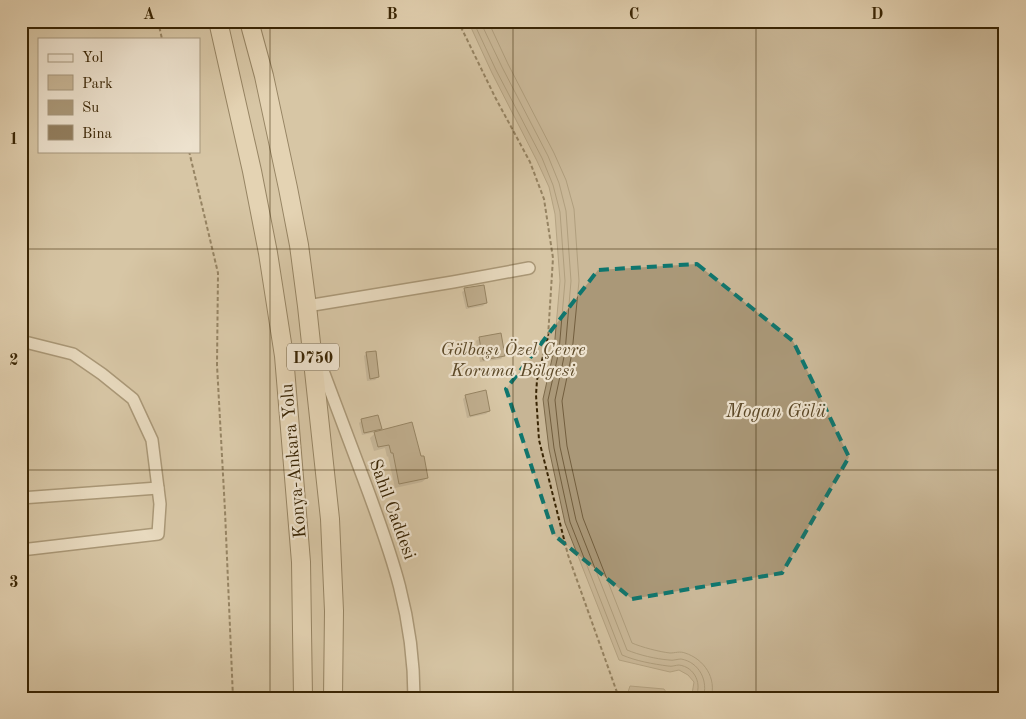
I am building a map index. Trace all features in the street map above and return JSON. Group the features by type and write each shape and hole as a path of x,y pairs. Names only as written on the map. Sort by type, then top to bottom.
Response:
{"highway":[{"name":"Konya-Ankara Yolu","path":"218,21 252,171 268,253 284,356 301,562 303,698"},
{"name":"D750","path":"249,21 264,76 288,188 299,245 312,339 330,519 334,698"}],"street":[{"path":"307,306 529,268"},
{"name":"Sahil Caddesi","path":"312,339 396,572 412,642 414,698"},
{"path":"21,341 73,354 133,399 152,440 160,504 158,534 21,550"},
{"path":"21,498 158,488"}],"path":[{"path":"158,21 162,38"},
{"path":"458,21 495,98 530,162 544,199 553,258 548,337 537,380 539,440 568,555 619,698"},
{"path":"189,152 218,273 216,364 226,512 233,698"}],"highlighted area":[{"path":"697,264 793,341 849,457 782,573 632,599 554,535 506,389 598,270"}],"green space":[{"name":"Gölbaşı Özel Çevre Koruma Bölgesi","path":"21,21 1005,21 1005,698 21,698"}],"water":[{"name":"Mogan Gölü","path":"468,21 1005,21 1005,698 688,698 692,694 694,682 688,675 679,670 670,672 619,660 565,523 549,449 543,399 554,350 560,281 555,214 549,187"},
{"path":"630,686 664,689 670,698 630,698 628,692"}],"building":[{"path":"484,285 487,303 468,307 464,288"},
{"path":"501,333 505,356 483,360 479,337"},
{"path":"376,351 379,377 370,379 366,352"},
{"path":"486,390 490,411 470,416 465,395"},
{"path":"378,415 382,429 364,433 361,419"},
{"path":"412,422 421,456 424,456 428,478 399,484 393,453 391,453 389,445 378,447 374,432"}]}
